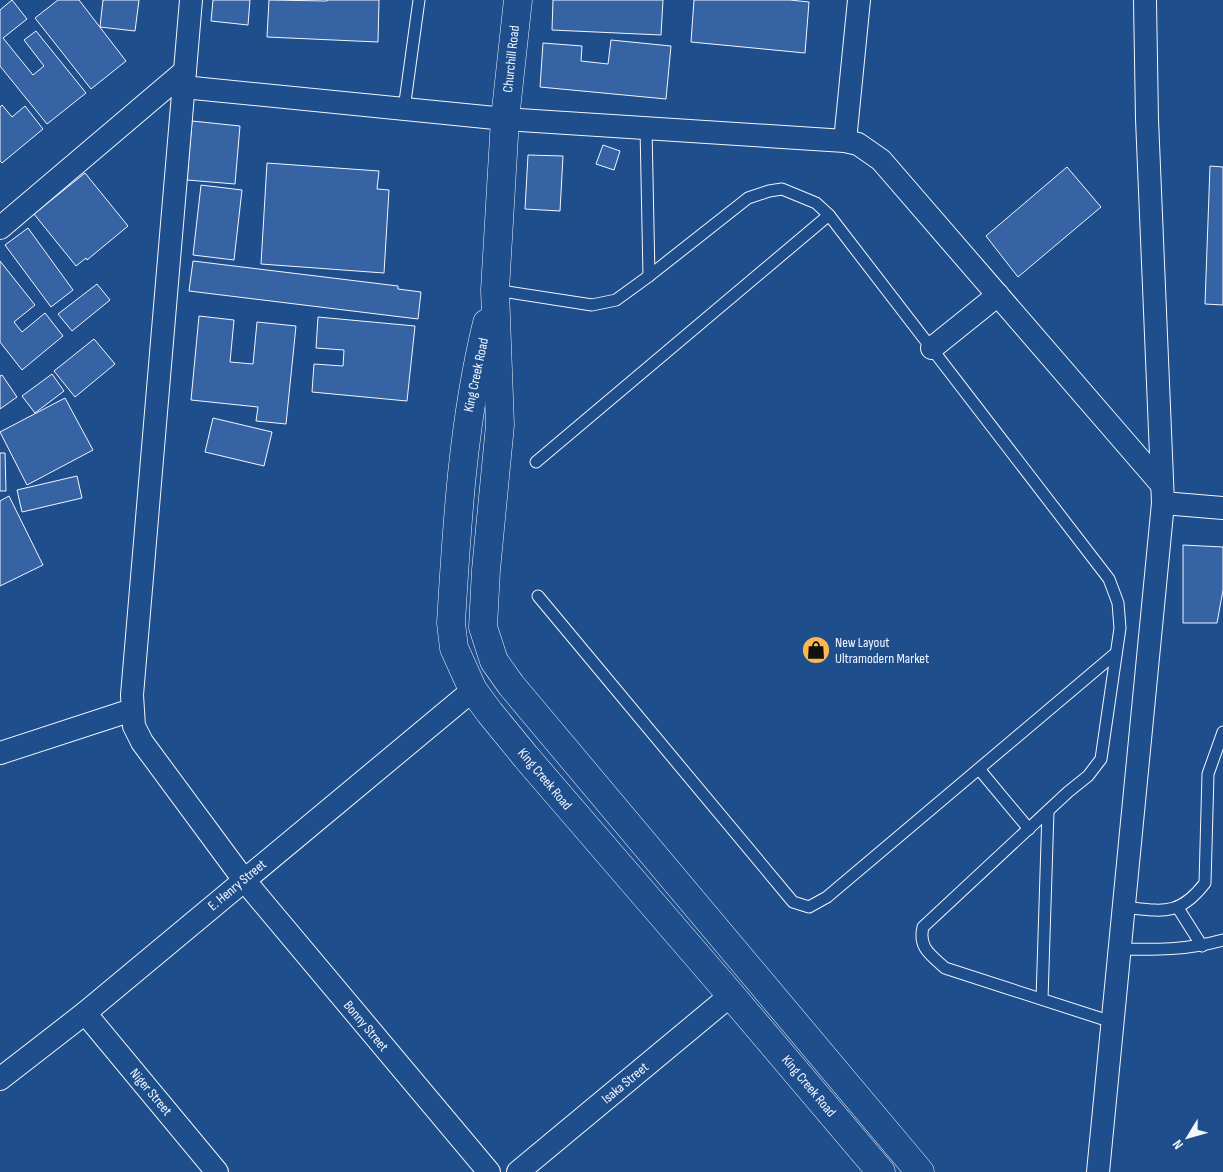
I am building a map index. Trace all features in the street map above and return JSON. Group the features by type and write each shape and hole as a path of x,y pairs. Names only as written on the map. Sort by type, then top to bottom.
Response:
{"street":[{"name":"Bonny Street","path":"191,0 132,710 134,726 142,742 244,880 490,1172"},
{"name":"Churchill Road","path":"505,118 518,0"},
{"path":"845,141 859,0"},
{"path":"1098,1172 1162,494 1147,120 1145,0"},
{"path":"0,228 184,79 404,109 505,118 845,141 858,144 881,160 998,295 1162,494 1223,508"},
{"name":"King Creek Road","path":"505,118 495,292 500,425 486,570 483,627 494,660 511,685 920,1172"},
{"name":"King Creek Road","path":"495,292 478,361 467,419 452,604 451,623 454,648 473,690 526,757 881,1172"},
{"path":"932,348 998,295"},
{"name":"E. Henry Street","path":"0,1079 85,1012 473,690"},
{"path":"0,753 132,710"},
{"name":"Isaka Street","path":"518,1172 731,995"},
{"name":"Niger Street","path":"85,1012 217,1172"}],"lane":[{"path":"404,109 419,0"},
{"path":"646,128 649,276"},
{"path":"495,292 592,305 616,300 748,198 769,191 782,189 816,203 829,215 1109,579 1118,603 1120,628 1101,759 1088,776 923,927 920,937 926,950 945,968 1112,1022"},
{"path":"536,462 829,215"},
{"path":"538,596 793,902 809,906 827,897 1116,653"},
{"path":"1123,907 1156,910 1178,908 1195,896 1205,883 1208,774 1223,732"},
{"path":"979,769 1029,828"},
{"path":"1042,999 1048,811"},
{"path":"1178,908 1202,946"},
{"path":"1119,948 1159,951 1202,946 1223,940"}],"building":[{"path":"12,0 27,19 3,38 33,75 44,66 24,40 36,31 86,93 47,124 0,66 0,10"},
{"path":"58,0 79,0 126,61 91,89 35,18"},
{"path":"103,0 139,0 135,31 100,27"},
{"path":"213,0 250,0 248,25 211,21"},
{"path":"269,0 379,0 378,42 267,37"},
{"path":"553,0 663,0 661,35 552,30"},
{"path":"694,0 790,0 809,2 805,53 691,42"},
{"path":"611,40 671,46 666,99 540,87 543,43 582,46 581,61 608,64"},
{"path":"2,105 12,117 25,106 43,129 2,163 0,161 0,107"},
{"path":"192,121 240,126 235,184 187,180"},
{"path":"603,145 620,151 614,170 596,164"},
{"path":"528,155 563,156 560,211 525,209"},
{"path":"267,163 379,171 377,189 389,190 384,273 261,264"},
{"path":"1210,166 1223,167 1223,305 1205,304"},
{"path":"1067,167 1101,207 1018,277 986,236"},
{"path":"85,173 128,226 87,260 86,258 76,266 34,214"},
{"path":"201,185 242,190 234,260 193,255"},
{"path":"28,228 73,290 51,307 5,245"},
{"path":"0,261 35,305 14,322 22,332 45,313 63,336 22,370 0,342"},
{"path":"193,261 398,286 398,289 421,292 418,319 189,291"},
{"path":"97,284 110,300 72,331 58,314"},
{"path":"199,316 234,320 230,362 253,364 257,322 296,326 286,424 256,421 258,407 191,400"},
{"path":"318,317 415,326 407,401 312,392 314,364 343,366 344,350 316,348"},
{"path":"94,339 115,364 75,397 54,371"},
{"path":"52,374 64,391 35,413 22,396"},
{"path":"2,375 17,397 0,409 0,376"},
{"path":"65,398 93,450 27,485 0,432"},
{"path":"213,418 272,432 264,466 205,452"},
{"path":"0,453 5,453 6,491 0,491"},
{"path":"77,476 82,498 22,512 17,490"},
{"path":"9,496 43,565 0,586 0,501"},
{"path":"1183,545 1223,547 1223,590 1217,623 1183,623"}],"place":[{"name":"New Layout Ultramodern Market","path":"816,650"}]}
